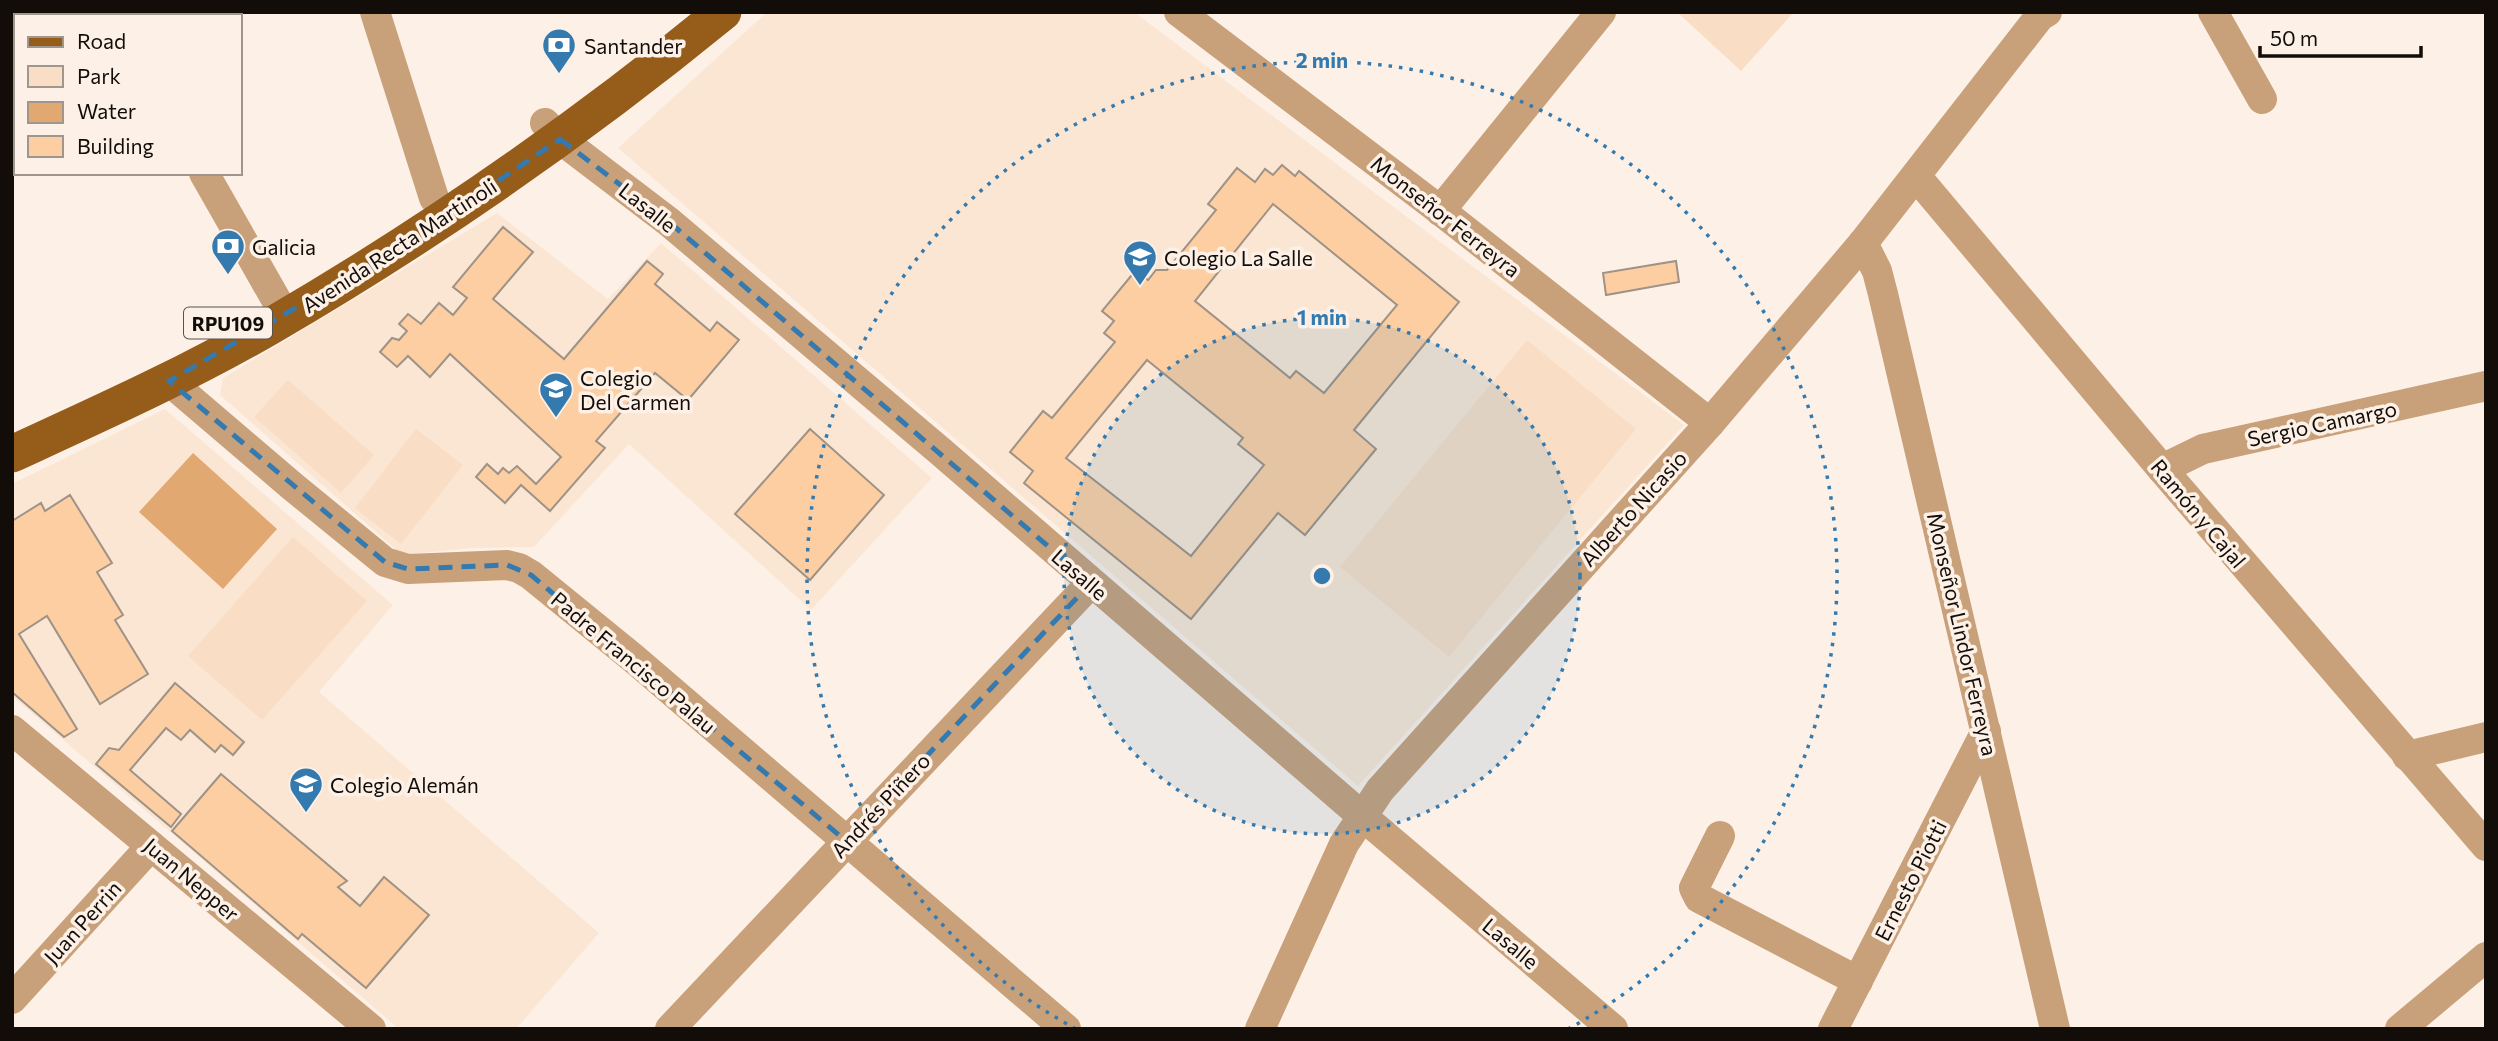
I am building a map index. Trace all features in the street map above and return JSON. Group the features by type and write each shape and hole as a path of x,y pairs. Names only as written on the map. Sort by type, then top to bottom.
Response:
{"main road":[{"name":"Avenida Recta Martinoli","path":"12,429 280,307 439,223 552,131 688,12"},
{"name":"Avenida Recta Martinoli","path":"12,454 169,381 280,307 434,198 552,131 723,12"}],"street":[{"path":"375,12 434,198"},
{"name":"Monseñor Ferreyra","path":"1179,12 1440,211 1710,423"},
{"path":"1440,211 1601,12"},
{"path":"2213,12 2262,99"},
{"name":"Alberto Nicasio","path":"1260,1029 1344,844 1380,790 1710,423 1863,243 2040,14"},
{"name":"Lasalle","path":"552,131 669,222 932,444 1613,1029"},
{"path":"205,175 280,307"},
{"name":"Ramón y Cajal","path":"1916,176 2162,469 2486,846"},
{"name":"Monseñor Lindor Ferreyra","path":"1863,243 1877,271 1883,294 2055,1029"},
{"name":"Padre Francisco Palau","path":"169,381 385,562 408,569 507,565 531,575 633,658 1066,1029"},
{"name":"Sergio Camargo","path":"2162,469 2203,449 2486,386"},
{"name":"Andrés Piñero","path":"670,1029 1091,583"},
{"name":"Juan Nepper","path":"12,730 371,1029"},
{"name":"Ernesto Piotti","path":"1833,1029 1986,731"},
{"path":"2407,756 2486,737"},
{"path":"1720,836 1694,888 1699,898 1858,981"},
{"name":"Juan Perrin","path":"12,999 151,846"},
{"path":"2400,1029 2486,957"}],"highlighted area":[{"path":"560,139 669,222 1091,583 846,841 531,575 507,565 408,569 385,562 169,381 396,250"}],"shaded area":[{"name":"Colegio La Salle","path":"767,12 1134,12 1684,425 1358,786 618,148"},
{"name":"Colegio Del Carmen","path":"497,213 608,299 661,243 932,478 811,610 629,444 534,547 471,548 402,555 220,395 223,378"},
{"name":"Colegio Alemán","path":"165,409 393,605 319,692 599,933 516,1029 399,1029 12,696 12,484"}],"green space":[{"path":"1677,12 1794,12 1741,71"},
{"path":"1527,340 1636,429 1449,657 1340,567"},
{"path":"288,380 374,455 341,493 254,417"},
{"path":"416,429 463,465 401,544 355,508"},
{"path":"293,537 367,601 262,720 188,656"}],"water":[{"path":"193,453 277,529 223,589 139,512"}],"building":[{"name":"Colegio La Salle","path":"1282,165 1295,176 1299,171 1459,302 1354,430 1376,449 1305,535 1278,513 1191,619 1024,483 1033,471 1010,452 1043,411 1052,418 1115,342 1104,333 1114,321 1102,311 1136,270 1148,280 1156,270 1167,270 1216,210 1208,204 1237,168 1255,182 1265,169 1273,175","holes":["1273,204 1397,305 1324,393 1296,371 1290,378 1195,301","1147,360 1243,438 1238,444 1264,465 1191,556 1066,458"]},
{"path":"503,227 533,252 493,299 564,359 647,261 663,274 655,284 710,331 717,322 739,340 688,400 655,373 596,441 605,448 550,511 521,485 505,503 476,477 487,464 498,474 503,468 509,473 517,466 536,484 561,457 450,354 430,377 408,356 397,367 380,352 392,338 399,340 407,331 399,324 408,314 421,324 439,303 453,315 467,298 453,287"},
{"path":"1676,261 1679,282 1606,295 1603,273"},
{"path":"810,429 884,495 810,580 735,514"},
{"path":"70,495 112,563 97,572 123,615 115,620 148,674 100,704 47,616 19,634 77,729 64,737 12,692 12,521 41,503 45,511"},
{"path":"175,683 244,742 233,755 221,745 215,752 190,730 181,740 166,728 130,770 181,814 171,827 96,764 109,748 119,750"},
{"path":"221,774 347,881 338,887 360,906 384,877 429,915 366,988 302,934 298,939 172,831"}],"place":[{"name":"Santander","path":"559,75"},
{"name":"Galicia","path":"228,276"},
{"name":"Colegio La Salle","path":"1140,287"},
{"name":"Colegio Del Carmen","path":"556,419"},
{"name":"Colegio Alemán","path":"306,814"}]}
